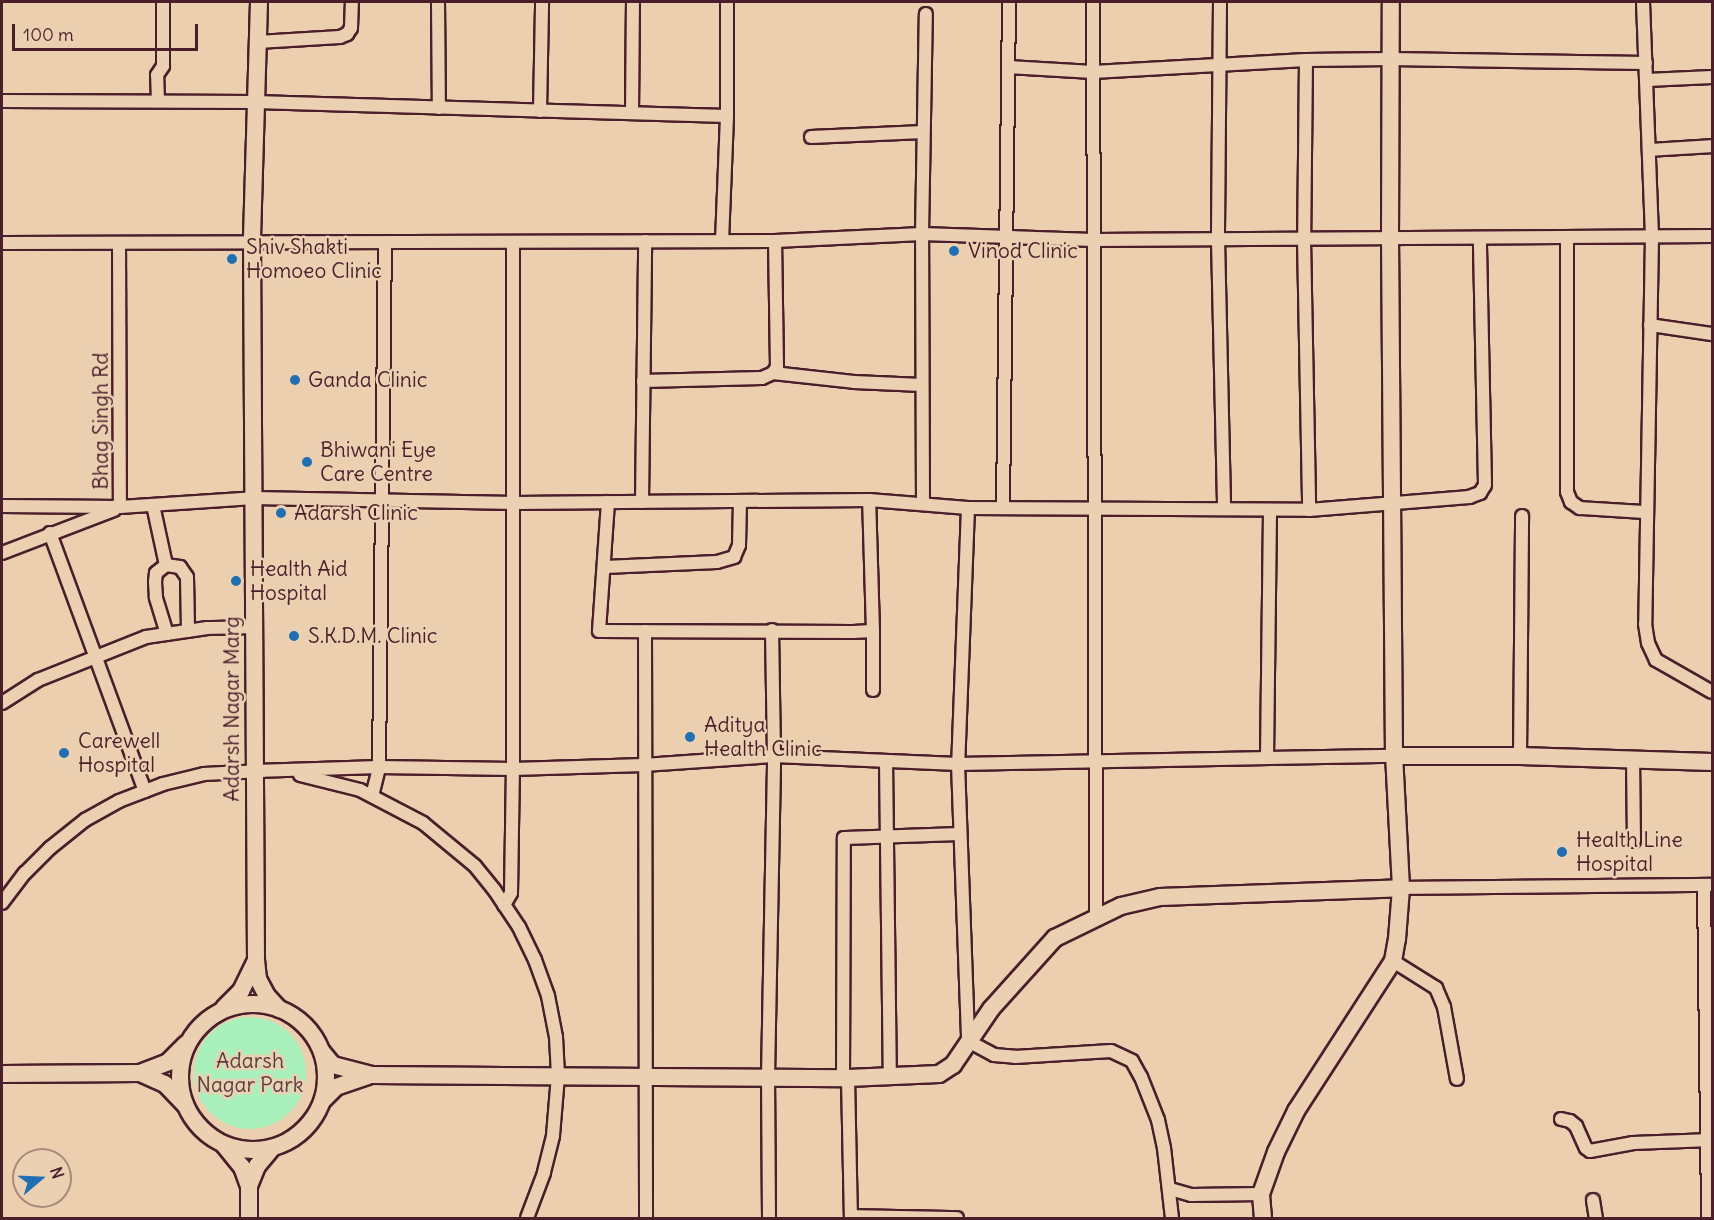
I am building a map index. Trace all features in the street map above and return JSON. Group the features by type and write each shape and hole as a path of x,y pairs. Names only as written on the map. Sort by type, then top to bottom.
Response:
{"street":[{"path":"158,101 158,75 163,66 164,55 163,2"},
{"name":"Adarsh Nagar Marg","path":"256,960 252,243 259,2"},
{"path":"258,42 340,37 347,34 351,28 352,2"},
{"path":"438,2 439,108"},
{"path":"540,111 542,2"},
{"path":"632,114 633,2"},
{"path":"722,241 727,116 727,2"},
{"path":"1003,507 1008,239 1009,2"},
{"path":"1094,2 1093,511 1096,918"},
{"path":"1220,2 1218,239 1224,509"},
{"path":"1263,1218 1261,1194 1276,1152 1296,1111 1393,961 1401,888 1394,756 1390,238 1391,2"},
{"path":"1643,2 1652,237 1645,624 1648,643 1656,660 1713,692"},
{"path":"922,503 922,234 926,14"},
{"path":"1008,67 1093,72 1306,60 1391,58 1646,63"},
{"path":"1306,60 1304,239 1309,510"},
{"path":"1647,80 1713,78"},
{"path":"2,101 255,102 727,116"},
{"path":"811,137 923,132"},
{"path":"1649,150 1713,146"},
{"path":"2,243 775,241 922,234 1008,239 1093,240 1713,236"},
{"path":"1567,237 1568,492 1571,502 1580,508 1646,512"},
{"path":"2,506 120,507 254,498 515,503 870,500 968,508 1003,507 1093,511 1309,510 1469,497 1480,493 1485,485 1480,238"},
{"path":"642,502 645,241"},
{"path":"773,373 777,367 775,241"},
{"path":"372,796 379,767 385,242"},
{"path":"504,905 511,894 513,769 515,503 513,242"},
{"name":"Bhag Singh Rd","path":"2,553 120,507 119,243"},
{"path":"1650,325 1713,334"},
{"path":"643,381 762,378 773,373 854,382 922,385"},
{"path":"870,500 873,690"},
{"path":"605,567 717,562 734,557 739,545 740,501"},
{"path":"608,502 599,631 873,631"},
{"path":"153,505 166,565"},
{"path":"968,508 958,764 968,1041"},
{"path":"1267,758 1270,510"},
{"path":"1520,756 1522,516"},
{"path":"51,533 145,791"},
{"path":"167,634 156,597 155,582 156,573 166,565 180,567 187,577 188,631"},
{"path":"2,703 38,680 146,637 188,631 254,627"},
{"path":"769,1218 768,1077 774,756 772,630"},
{"path":"645,631 646,1218"},
{"path":"2,902 25,873 50,848 85,820 119,801 204,774 379,767 513,769 644,765 774,756 958,764 1394,756 1520,756 1713,762"},
{"path":"1633,759 1634,841"},
{"path":"886,761 890,1076"},
{"path":"255,771 283,772 326,779 372,796 423,823 475,866 519,927 535,960 548,996 556,1037 558,1076 554,1136 544,1173 527,1218"},
{"path":"957,1218 851,1217 845,1078 844,838 960,834"},
{"path":"256,960 258,979 267,996 279,1009 306,1027 333,1065 372,1075 845,1078 939,1074 953,1065 991,1009 1055,938 1121,906 1160,897 1401,888 1708,885 1710,1114 1708,1218"},
{"path":"2,1074 140,1073 168,1062 203,1023 220,1012 241,991 256,960"},
{"path":"1393,961 1436,988 1444,1007 1457,1079"},
{"path":"220,1012 250,1004 279,1009"},
{"path":"186,1106 180,1074 184,1053 192,1037"},
{"path":"968,1041 994,1055 1015,1057 1111,1051 1132,1061 1158,1120 1170,1189 1172,1218"},
{"path":"322,1052 326,1081 323,1101"},
{"path":"140,1073 165,1084 186,1106 200,1128 224,1145 242,1167 249,1186 249,1218"},
{"path":"224,1145 243,1150 272,1148 291,1140 307,1128 323,1101 336,1087 372,1075"},
{"path":"1561,1119 1570,1121 1576,1126 1590,1151 1633,1143 1709,1140"},
{"path":"249,1186 257,1166 272,1148"},
{"path":"1170,1189 1191,1195 1261,1194"},
{"path":"1593,1200 1596,1218"}],"green space":[{"name":"Adarsh Nagar Park","path":"250,1017 272,1021 290,1033 302,1051 306,1073 302,1095 290,1113 272,1125 250,1129 228,1125 210,1113 198,1095 194,1073 198,1051 210,1033 228,1021"}],"place":[{"name":"Vinod Clinic","path":"954,251"},
{"name":"Shiv Shakti Homoeo Clinic","path":"232,259"},
{"name":"Ganda Clinic","path":"295,380"},
{"name":"Bhiwani Eye Care Centre","path":"307,462"},
{"name":"Adarsh Clinic","path":"281,513"},
{"name":"Health Aid Hospital","path":"236,581"},
{"name":"S.K.D.M. Clinic","path":"294,636"},
{"name":"Aditya Health Clinic","path":"690,737"},
{"name":"Carewell Hospital","path":"64,753"},
{"name":"Health Line Hospital","path":"1562,852"}]}
